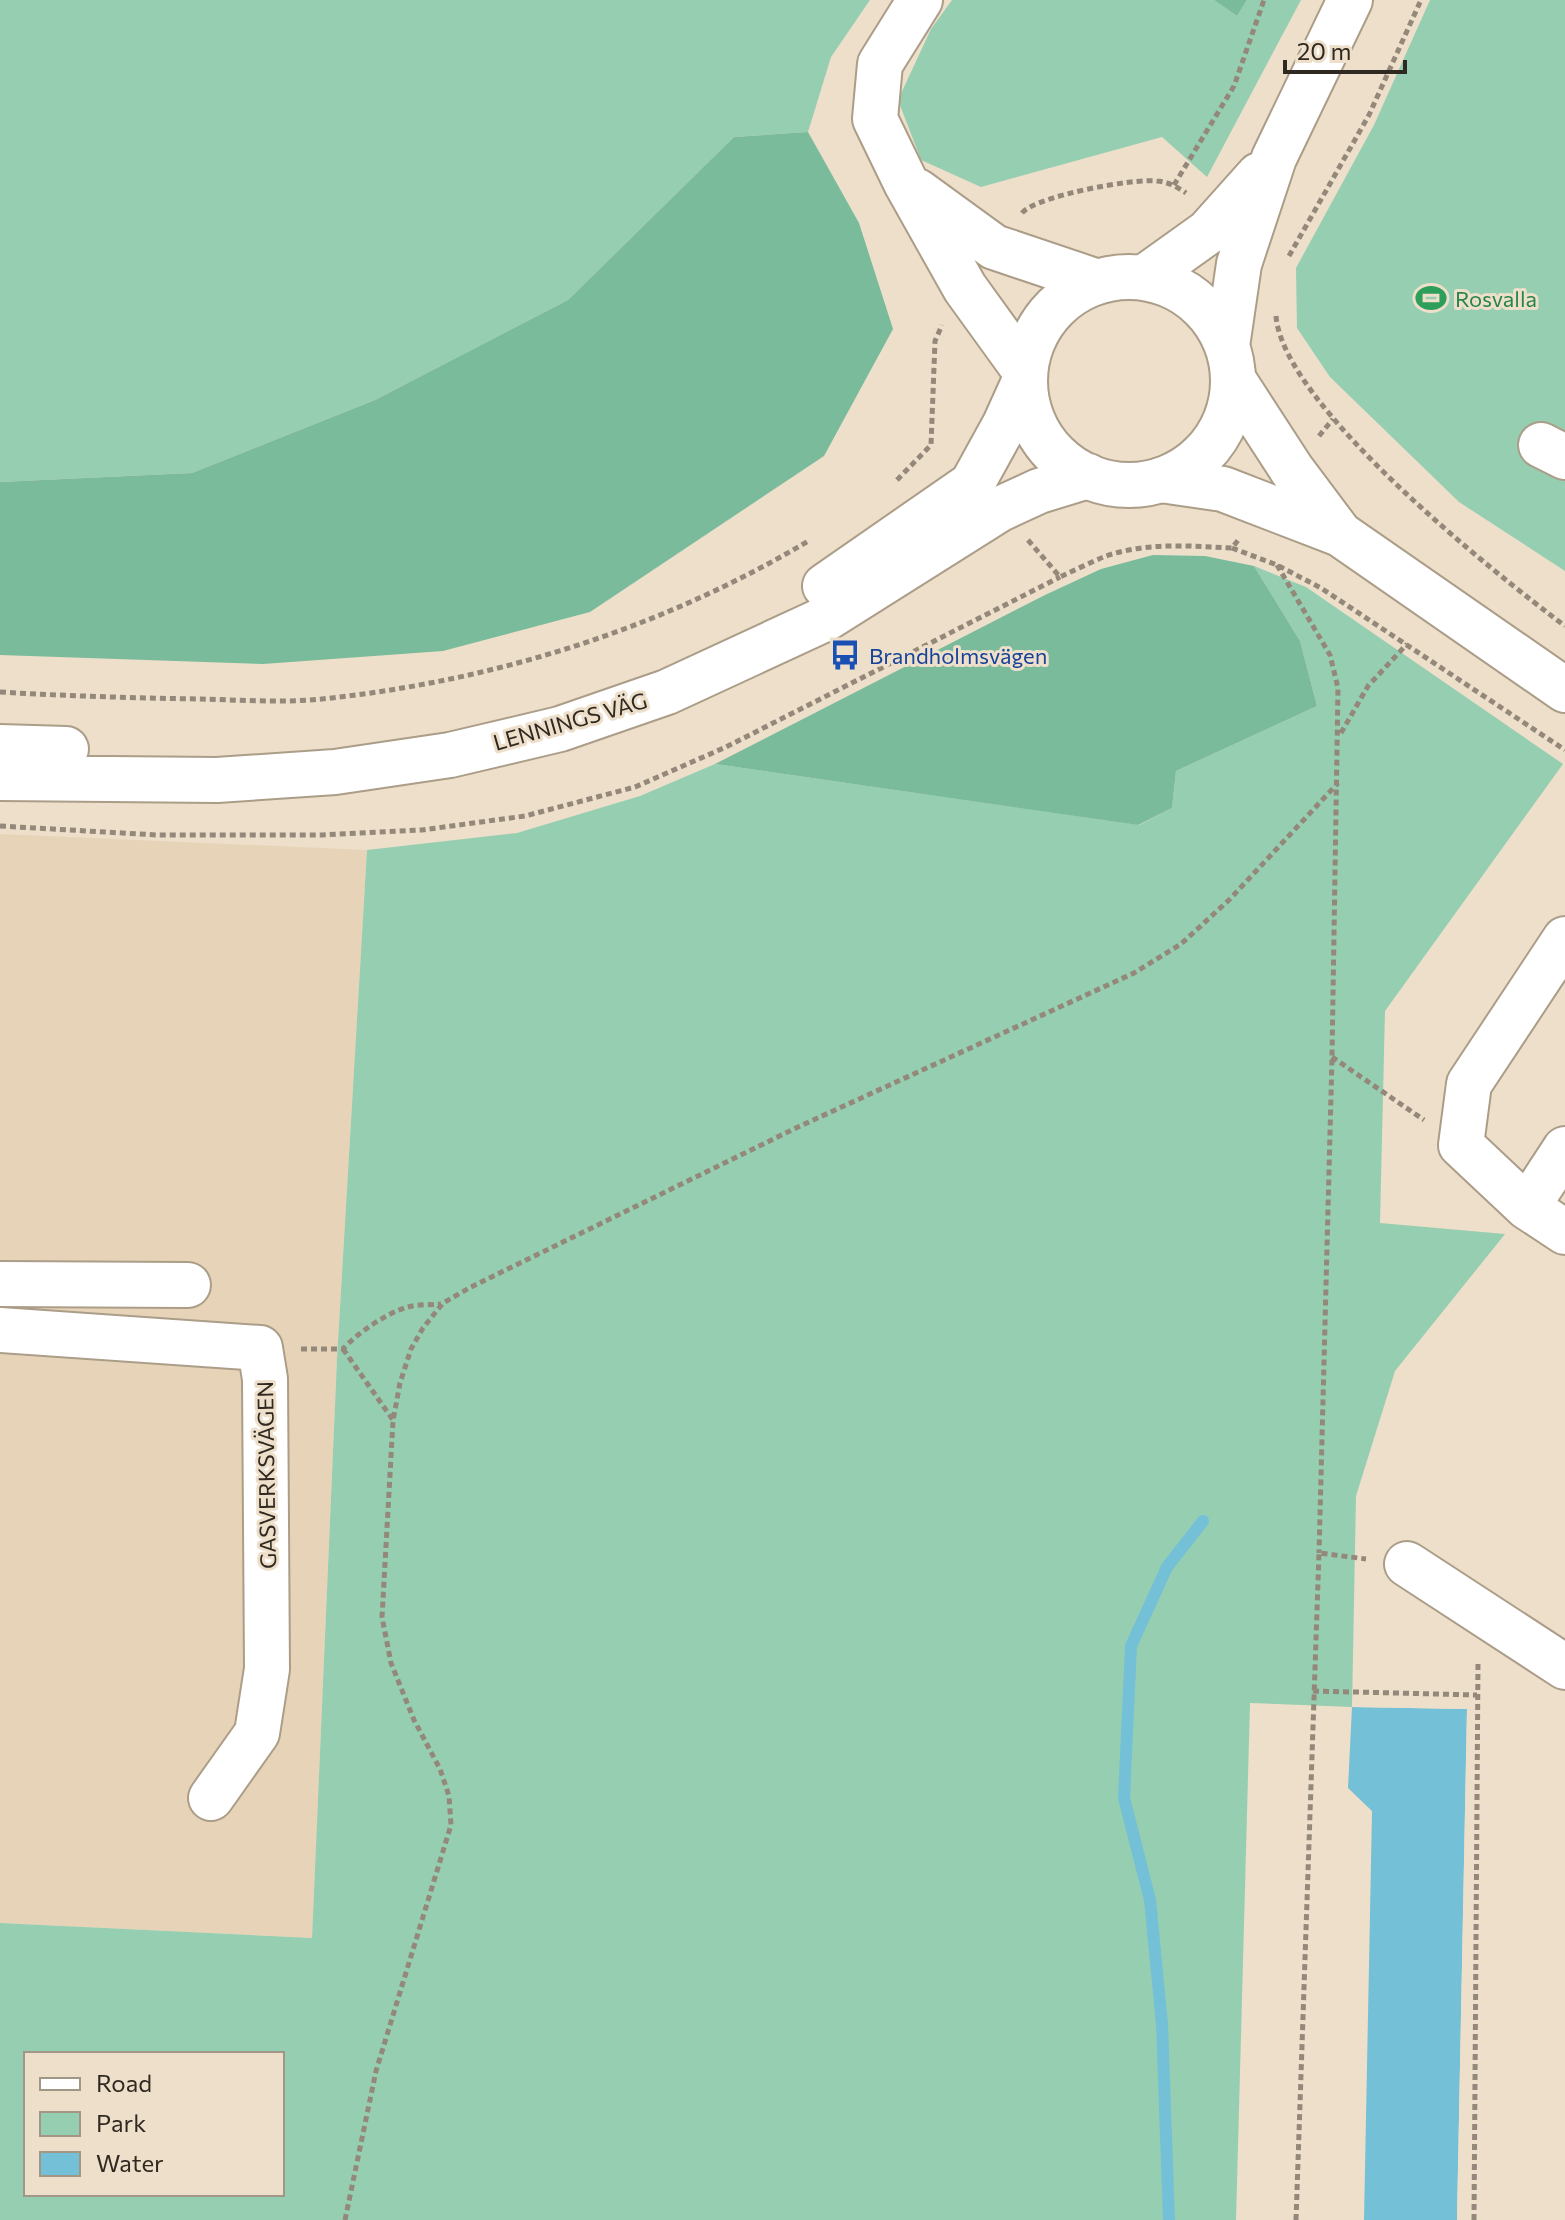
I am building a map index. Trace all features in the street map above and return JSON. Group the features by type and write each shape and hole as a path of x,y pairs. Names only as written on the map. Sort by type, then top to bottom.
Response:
{"main road":[{"path":"920,0 880,64 875,119 906,183 965,288 1025,377"},
{"name":"LENNINGS VÄG","path":"1025,377 1029,412 1042,439 1062,461 1088,476 1112,484 1137,485 1161,480 1185,468 1206,451 1221,430 1230,405 1230,362 1239,264 1274,158 1350,0"},
{"name":"LENNINGS VÄG","path":"1145,277 1208,232 1274,158"},
{"path":"906,183 994,247 1095,281"},
{"name":"LENNINGS VÄG","path":"0,747 214,753 330,748 445,731 553,704 654,671 812,595 972,484 1005,424 1025,377 1032,342 1047,316 1069,295 1095,281 1145,277 1172,285 1195,300 1214,321 1230,362"},
{"path":"1230,362 1292,470 1340,534"},
{"name":"LENNINGS VÄG","path":"0,778 217,780 335,772 450,755 560,729 667,692 827,618 1000,509 1039,491 1088,476"},
{"path":"1161,480 1223,489 1340,534 1565,690"},
{"path":"1565,939 1469,1084 1461,1145 1527,1207 1565,1232"},
{"path":"1527,1207 1565,1149"},
{"path":"0,1284 188,1285"},
{"name":"GASVERKSVÄGEN","path":"0,1330 260,1348 265,1379 267,1669 257,1733 211,1798"},
{"path":"1407,1564 1565,1667"}],"path":[{"path":"1174,185 1234,86 1264,0"},
{"path":"1287,260 1369,115 1421,0"},
{"path":"1333,419 1413,499 1493,572 1565,626"},
{"path":"890,485 931,445"},
{"path":"0,692 320,700 449,681 531,661 630,628 732,582 820,534"},
{"path":"1232,548 1277,565 1321,588 1565,750"},
{"path":"1277,565 1330,655 1338,688 1339,736 1319,1553 1296,2220"},
{"path":"1339,736 1368,686 1407,644"},
{"path":"345,2220 376,2071 451,1825 449,1796 440,1769 414,1720 391,1663 382,1617 393,1421 400,1383 411,1349 423,1328 443,1303 471,1287 798,1127 1134,973 1181,944 1230,899 1338,783"},
{"path":"1332,1057 1461,1145"},
{"path":"393,1421 343,1349 373,1325 407,1307 443,1303"},
{"path":"1319,1553 1407,1564"},
{"path":"1474,2220 1480,1611"},
{"path":"1313,1691 1477,1695"}],"shaded area":[{"path":"0,834 367,850 337,1359 312,1938 0,1923"}],"green space":[{"path":"0,0 870,0 831,57 808,132 734,137 568,300 375,400 192,473 0,482"},
{"path":"952,0 1214,0 1237,16 1247,0 1301,0 1207,177 1162,137 981,187 921,160 898,100 931,29"},
{"path":"1214,0 1247,0 1237,16"},
{"name":"Rosvalla","path":"1430,0 1565,0 1565,571 1459,502 1330,377 1297,328 1296,268 1374,125"},
{"path":"808,132 859,223 893,329 824,456 590,612 443,651 263,664 0,655 0,482 192,473 375,400 568,300 734,137"},
{"path":"1153,555 1205,556 1254,566 1300,641 1317,706 1176,771 1172,808 1138,825 715,764 1045,595 1101,569"},
{"path":"1254,566 1306,587 1563,764 1385,1011 1380,1223 1505,1234 1395,1371 1356,1496 1352,1707 1250,1703 1236,2220 0,2220 0,1923 312,1938 337,1359 367,850 517,833 640,796 715,764 1139,825 1172,808 1176,771 1317,706 1300,641"}],"water":[{"path":"1352,1707 1467,1709 1457,2220 1364,2220 1372,1811 1348,1788"}],"pier":[{"path":"1352,1703 1467,1705 1471,1708 1461,2220 1457,2220 1467,1709 1352,1707"}],"waterway":[{"path":"1169,2220 1162,2024 1150,1900 1124,1798 1131,1646 1167,1567 1203,1521"}],"place":[{"name":"Rosvalla","path":"1431,298"},
{"name":"Brandholmsvägen","path":"845,655"}]}
